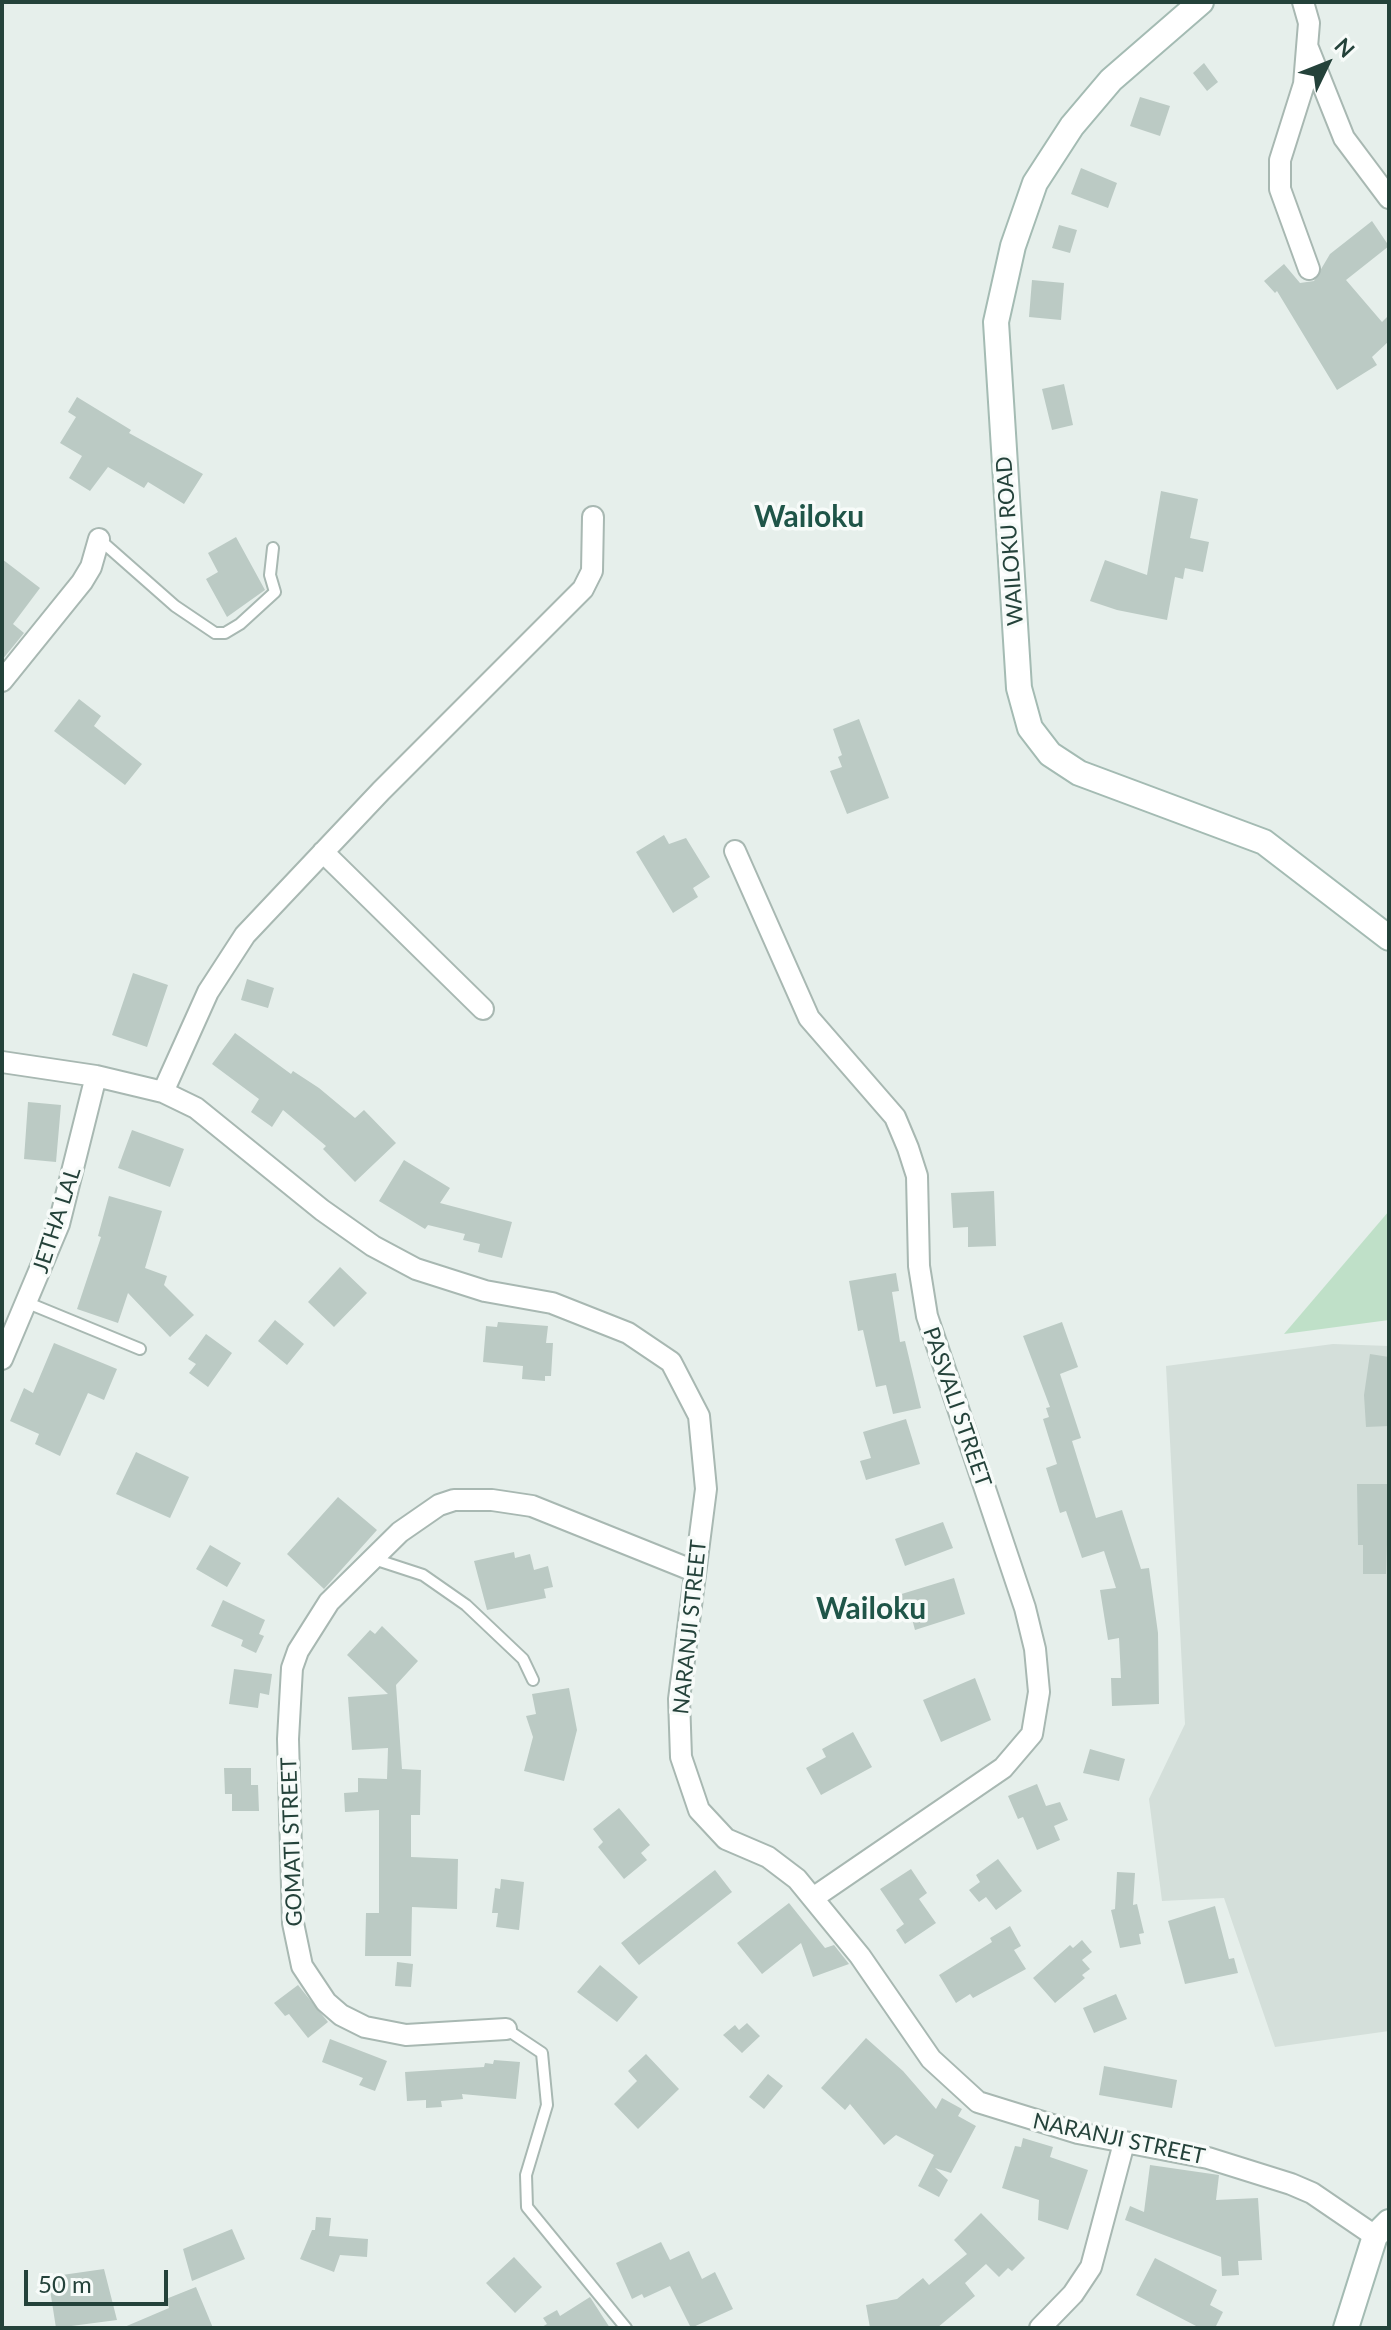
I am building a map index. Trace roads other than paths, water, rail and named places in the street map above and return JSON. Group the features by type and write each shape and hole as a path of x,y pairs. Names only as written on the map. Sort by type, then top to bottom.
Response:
{"street":[{"name":"WAILOKU ROAD","path":"1201,2 1111,80 1072,126 1035,183 1013,246 996,322 1019,688 1030,728 1050,754 1069,767 1264,842 1389,938"},
{"path":"1303,2 1309,23 1304,84 1280,160 1280,189 1309,269"},
{"path":"1307,47 1344,138 1389,198"},
{"path":"163,1092 221,969 245,935 323,852 574,600 592,571 593,517"},
{"path":"2,681 82,582 91,567 99,539"},
{"name":"PASVALI STREET","path":"735,851 809,1018 895,1117 908,1148 917,1176 919,1266 927,1316 1025,1608 1035,1649 1039,1692 1032,1734 1003,1768 813,1898"},
{"path":"323,852 483,1009"},
{"name":"NARANJI STREET","path":"2,1062 96,1076 163,1092 196,1108 322,1210 373,1246 416,1269 485,1291 552,1303 628,1333 671,1362 699,1416 706,1489 679,1699 681,1757 699,1810 726,1839 768,1857 797,1879 860,1956 921,2047 949,2080 978,2102 1124,2143 1208,2158 1291,2184 1382,2229"},
{"name":"JETHA LAL","path":"2,1359 28,1303 70,1190 96,1076"},
{"name":"GOMATI STREET","path":"506,2029 406,2035 365,2027 341,2015 326,2002 302,1966 293,1923 288,1739 292,1668 311,1628 329,1602 400,1532 439,1505 454,1500 492,1500 532,1506 694,1571"},
{"path":"1040,2328 1073,2294 1091,2267 1124,2143"},
{"path":"1346,2328 1382,2229"}],"lane":[{"path":"99,539 175,606 215,633 231,631 275,592 270,575 273,548"},
{"path":"28,1303 140,1349"},
{"path":"374,1559 423,1575 466,1605 523,1659 533,1680"},
{"name":"GOMATI STREET","path":"506,2029 542,2053 547,2105 526,2175 527,2207 626,2328"}],"district":[{"name":"Wailoku","path":"809,517"},
{"name":"Wailoku","path":"871,1609"}]}
